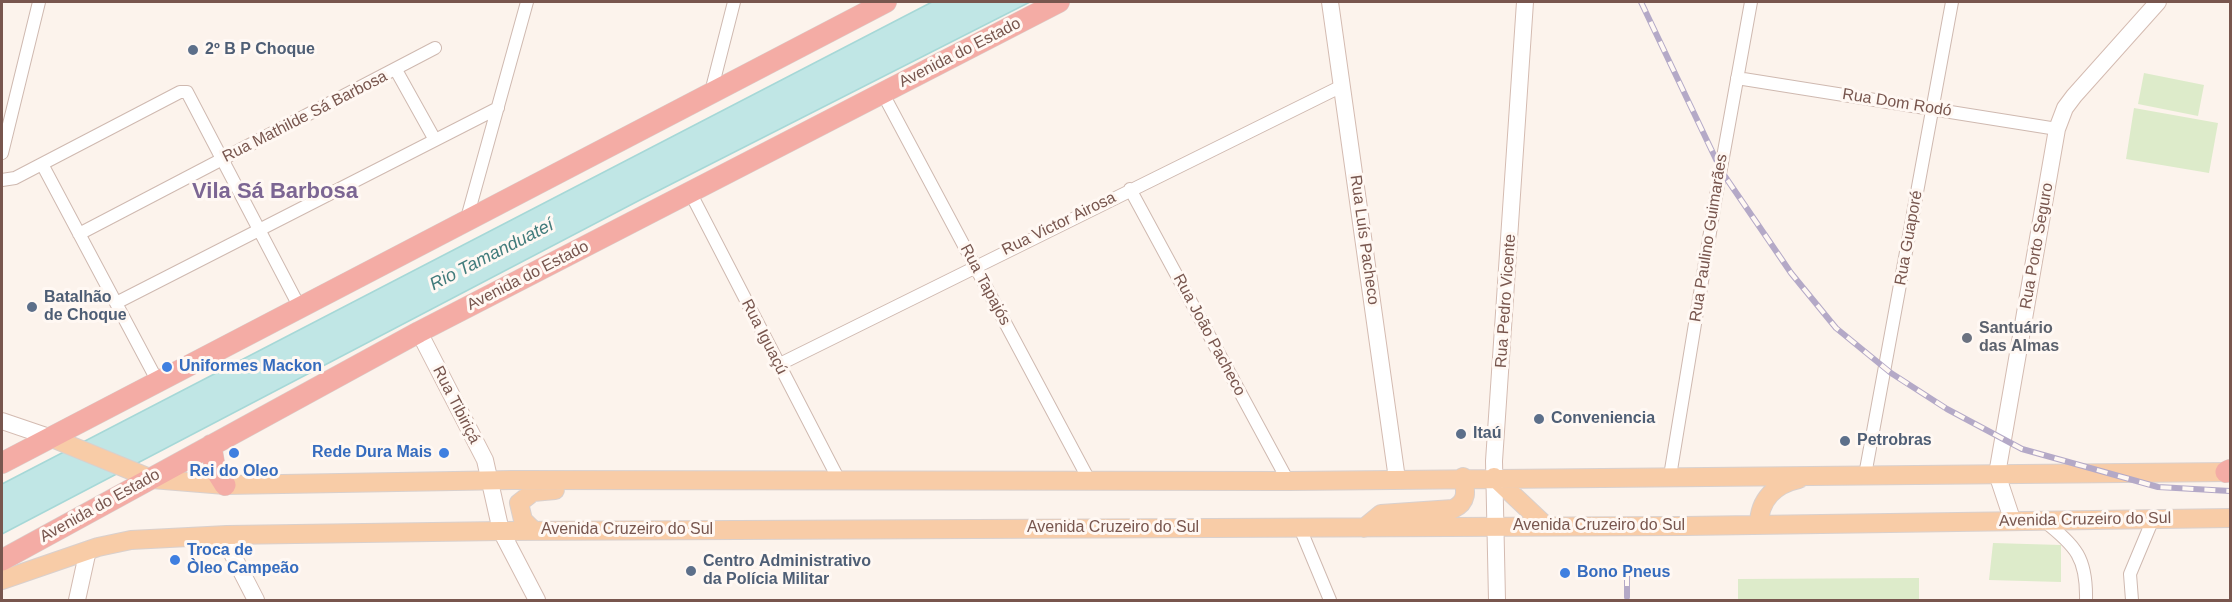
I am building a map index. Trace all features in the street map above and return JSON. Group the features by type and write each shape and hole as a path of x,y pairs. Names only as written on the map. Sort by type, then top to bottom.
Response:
{"highway":[{"path":"2,463 298,306 886,2"},
{"name":"Avenida do Estado","path":"2,560 419,332 1059,2"},
{"path":"211,445 214,469 225,485"}],"main road":[{"path":"52,438 152,478 225,485 489,480 840,482 1088,478 1288,481 1464,477 2229,471"},
{"path":"1760,525 1763,505 1772,492 1779,485 1809,475"},
{"path":"1364,528 1381,514 1454,509 1460,506 1466,494 1464,477"},
{"path":"1494,477 1546,526"},
{"path":"534,531 523,519 519,508 519,503 528,494 537,491 623,489 635,480"},
{"name":"Avenida Cruzeiro do Sul","path":"2,580 88,550 131,540 223,536 501,531 1760,525 2230,518"}],"street":[{"path":"2,153 39,2"},
{"path":"467,218 527,2"},
{"path":"711,92 734,2"},
{"name":"Rua Luís Pacheco","path":"1330,2 1397,479"},
{"name":"Rua Pedro Vicente","path":"1497,600 1494,477 1526,2"},
{"name":"Rua Paulino Guimarães","path":"1670,476 1751,2"},
{"name":"Rua Guaporé","path":"1865,475 1952,2"},
{"name":"Rua Porto Seguro","path":"2013,522 1997,474 2057,129 2065,108 2074,96 2158,2"},
{"name":"Rua Mathilde Sá Barbosa","path":"79,234 435,48"},
{"path":"396,70 435,140"},
{"name":"Rua Dom Rodó","path":"1737,78 2057,129"},
{"name":"Rua Victor Airosa","path":"778,365 1342,86"},
{"path":"2,180 15,178 184,91 298,306"},
{"name":"Rua Tapajós","path":"882,92 1088,478"},
{"path":"116,303 498,108"},
{"path":"42,164 158,382"},
{"name":"Rua João Pacheco","path":"1131,189 1288,481"},
{"name":"Rua Iguaçú","path":"690,192 840,482"},
{"name":"Rua Tibiriçá","path":"419,332 484,460 501,531 535,600"},
{"path":"2,421 52,438"},
{"path":"2132,600 2130,574 2152,519"},
{"path":"2044,521 2074,546 2083,560 2086,600"},
{"path":"1300,528 1330,600"},
{"path":"223,536 256,600"},
{"path":"77,600 88,550"}],"green space":[{"path":"2144,73 2204,85 2198,116 2138,104"},
{"path":"2134,108 2218,123 2209,173 2126,159"},
{"path":"1993,543 2061,545 2061,582 1989,580"},
{"path":"1919,578 1919,600 1738,600 1738,579"}],"water":[{"name":"Rio Tamanduateí","path":"932,2 1030,2 640,200 2,534 2,484"}],"railway":[{"path":"1641,2 1722,172 1791,273 1836,328 1891,373 1947,409 2022,449 2158,487 2230,491"},
{"path":"1627,575 1627,597"}],"place":[{"name":"2º B P Choque","path":"193,50"},
{"name":"Batalhão de Choque","path":"32,307"},
{"name":"Santuário das Almas","path":"1967,338"},
{"name":"Uniformes Mackon","path":"167,367"},
{"name":"Conveniencia","path":"1539,419"},
{"name":"Itaú","path":"1461,434"},
{"name":"Petrobras","path":"1845,441"},
{"name":"Rei do Oleo","path":"234,453"},
{"name":"Rede Dura Mais","path":"444,453"},
{"name":"Troca de Òleo Campeão","path":"175,560"},
{"name":"Centro Administrativo da Polícia Militar","path":"691,571"},
{"name":"Bono Pneus","path":"1565,573"}],"district":[{"name":"Vila Sá Barbosa","path":"275,192"}]}
